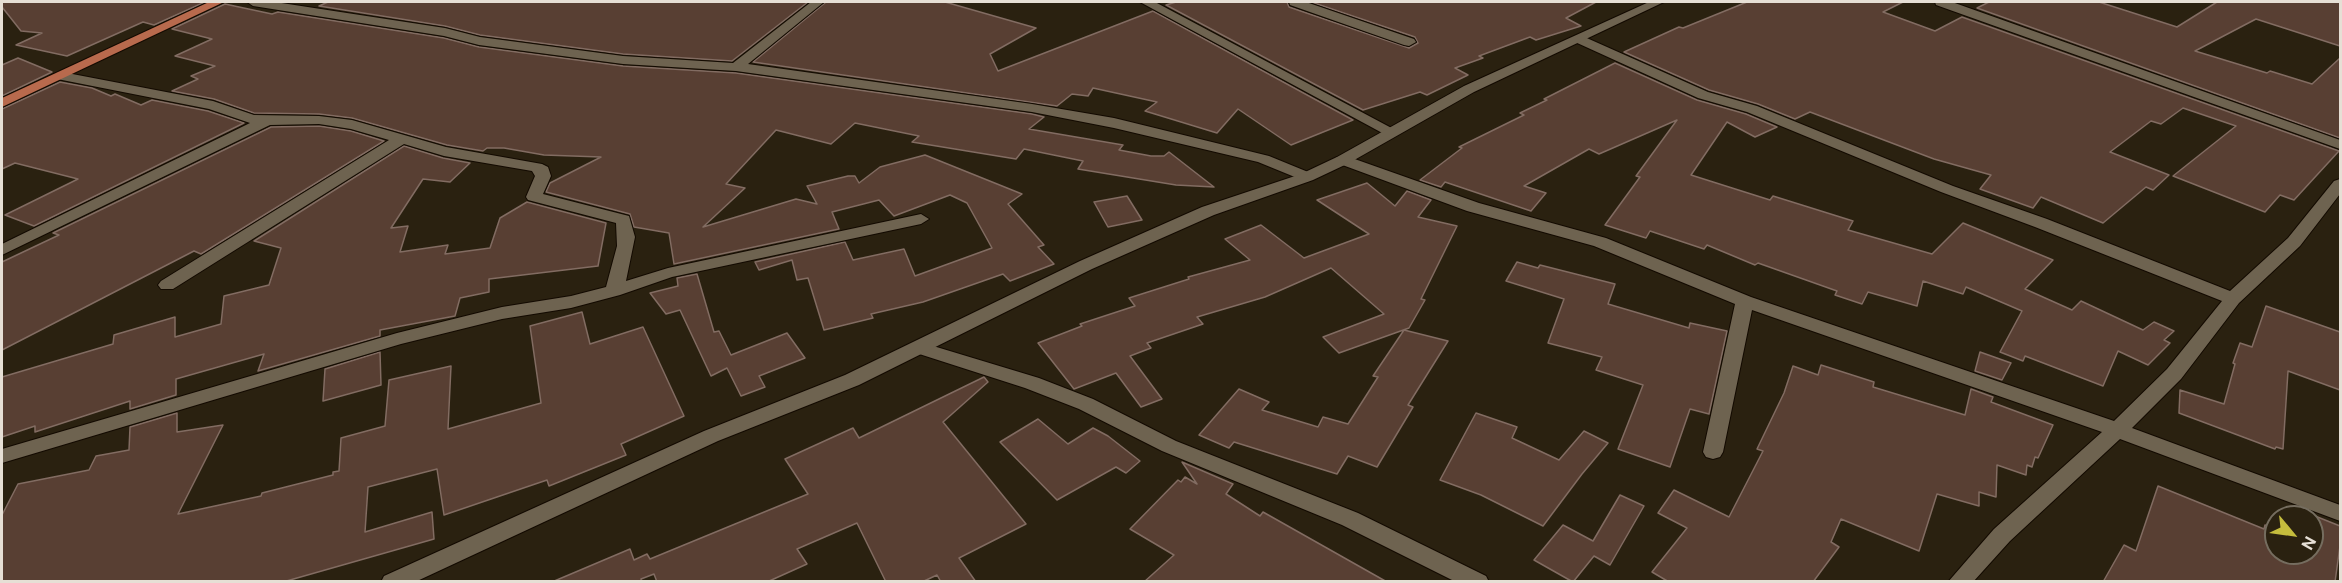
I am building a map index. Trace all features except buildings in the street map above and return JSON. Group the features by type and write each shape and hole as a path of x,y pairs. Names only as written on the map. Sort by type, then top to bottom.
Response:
{"main road":[{"path":"2,95 205,2"},
{"path":"2,104 218,2"}],"street":[{"path":"253,2 412,26 479,41 623,60 736,67 1032,108 1114,123 1263,159 1307,177"},
{"path":"736,67 818,2"},
{"path":"1146,2 1391,132"},
{"path":"1295,2 1409,42"},
{"path":"392,582 711,436 852,380 1077,269 1188,220 1307,177 1343,160 1469,89 1658,2"},
{"path":"1941,2 2340,145"},
{"path":"1580,39 1703,95 1752,109 1947,189 2041,223 2233,299"},
{"path":"62,76 213,105 251,119 267,122 330,122 352,125 444,152 536,167 542,170 543,176 534,197 622,220 626,227 626,242 614,291"},
{"path":"2,250 267,122"},
{"path":"167,285 402,139"},
{"path":"1343,160 1473,207 1600,242 1745,301 2117,430 2340,513"},
{"path":"1959,582 2002,535 2117,430 2174,374 2233,299 2294,242 2340,184"},
{"path":"2,456 397,339 502,313 571,302 668,273 921,219"},
{"path":"1713,452 1745,301"},
{"path":"920,348 1032,383 1086,404 1169,446 1350,519 1478,582"}]}
